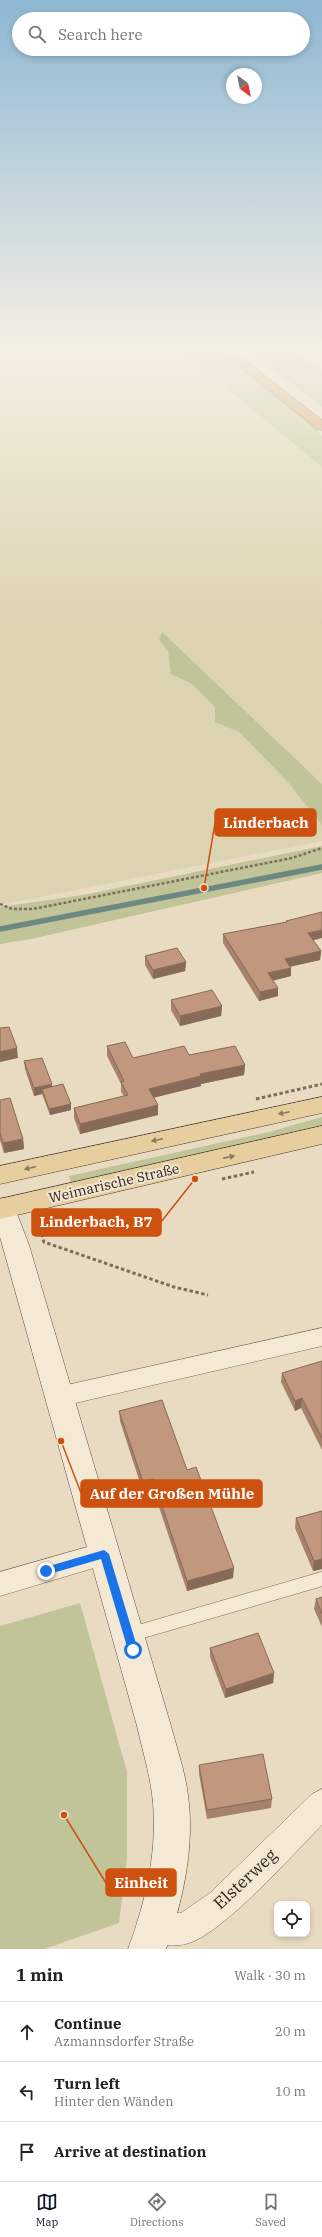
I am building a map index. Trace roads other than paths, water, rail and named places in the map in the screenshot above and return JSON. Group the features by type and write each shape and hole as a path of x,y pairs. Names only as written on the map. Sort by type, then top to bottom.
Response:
{"main road":[{"path":"0,1175 322,1105"},
{"name":"Weimarische Straße","path":"1,1205 322,1135"}],"street":[{"path":"1,1205 16,1245 58,1397 154,1726 171,1802 168,1873 151,1939"},
{"path":"58,1397 322,1337"},
{"path":"0,1584 104,1554"},
{"name":"Elsterweg","path":"151,1939 186,1928 221,1904 322,1804"}],"lane":[{"path":"128,1635 322,1579"}],"waterway":[{"path":"0,929 322,867"}],"place":[{"name":"Linderbach","path":"204,888"},
{"name":"Linderbach, B7","path":"195,1179"},
{"name":"Auf der Großen Mühle","path":"61,1441"},
{"name":"Einheit","path":"64,1815"}]}
